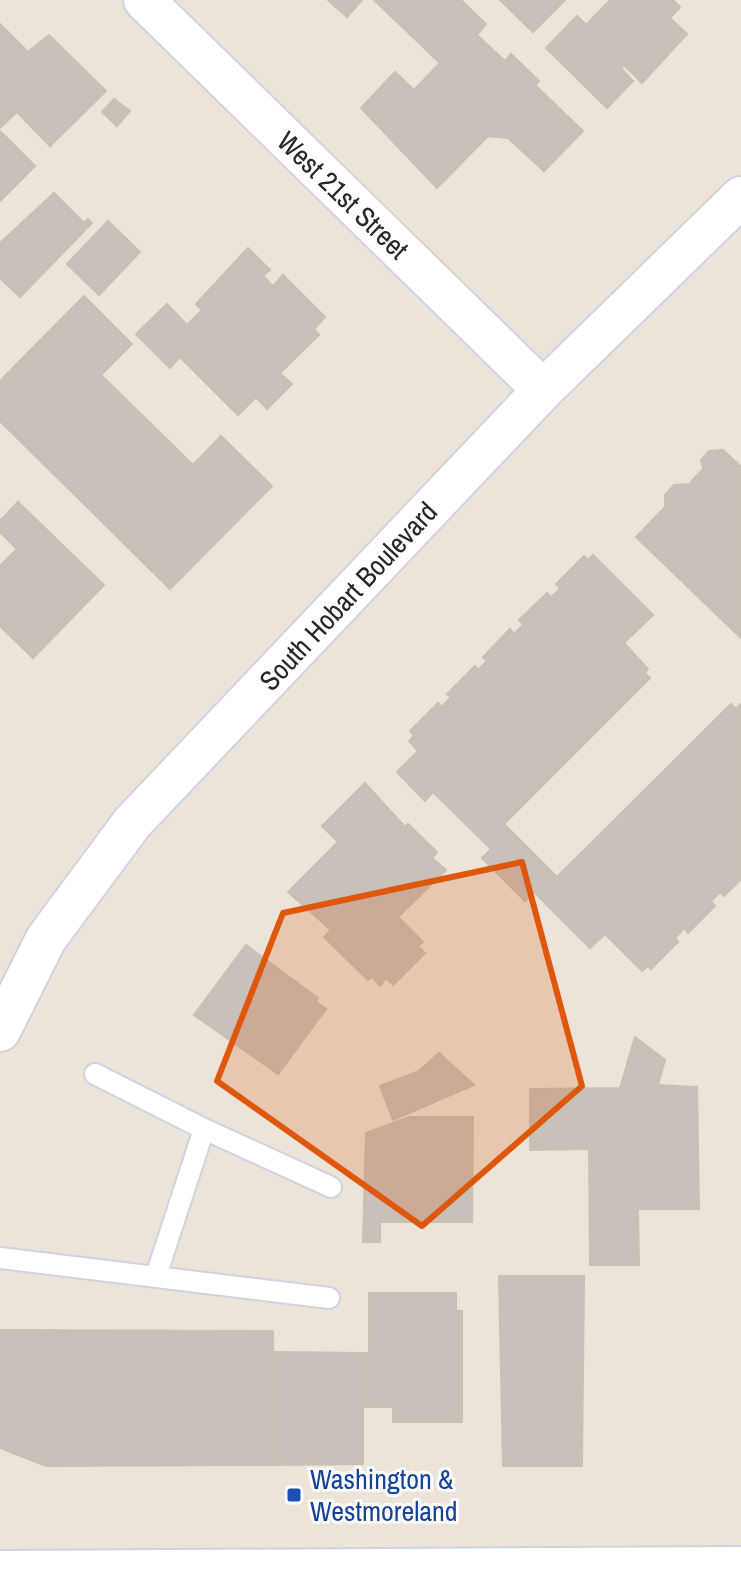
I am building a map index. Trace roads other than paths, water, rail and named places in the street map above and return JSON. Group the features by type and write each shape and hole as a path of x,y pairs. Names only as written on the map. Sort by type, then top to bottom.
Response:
{"main road":[{"path":"0,1573 741,1569"}],"street":[{"name":"West 21st Street","path":"144,0 543,390"},
{"name":"South Hobart Boulevard","path":"0,1031 46,939 132,823 543,390 741,197"}],"lane":[{"path":"95,1074 204,1129 331,1187"},
{"path":"156,1276 204,1129"},
{"path":"0,1258 329,1298"}],"place":[{"name":"Washington & Westmoreland","path":"294,1495"}]}
